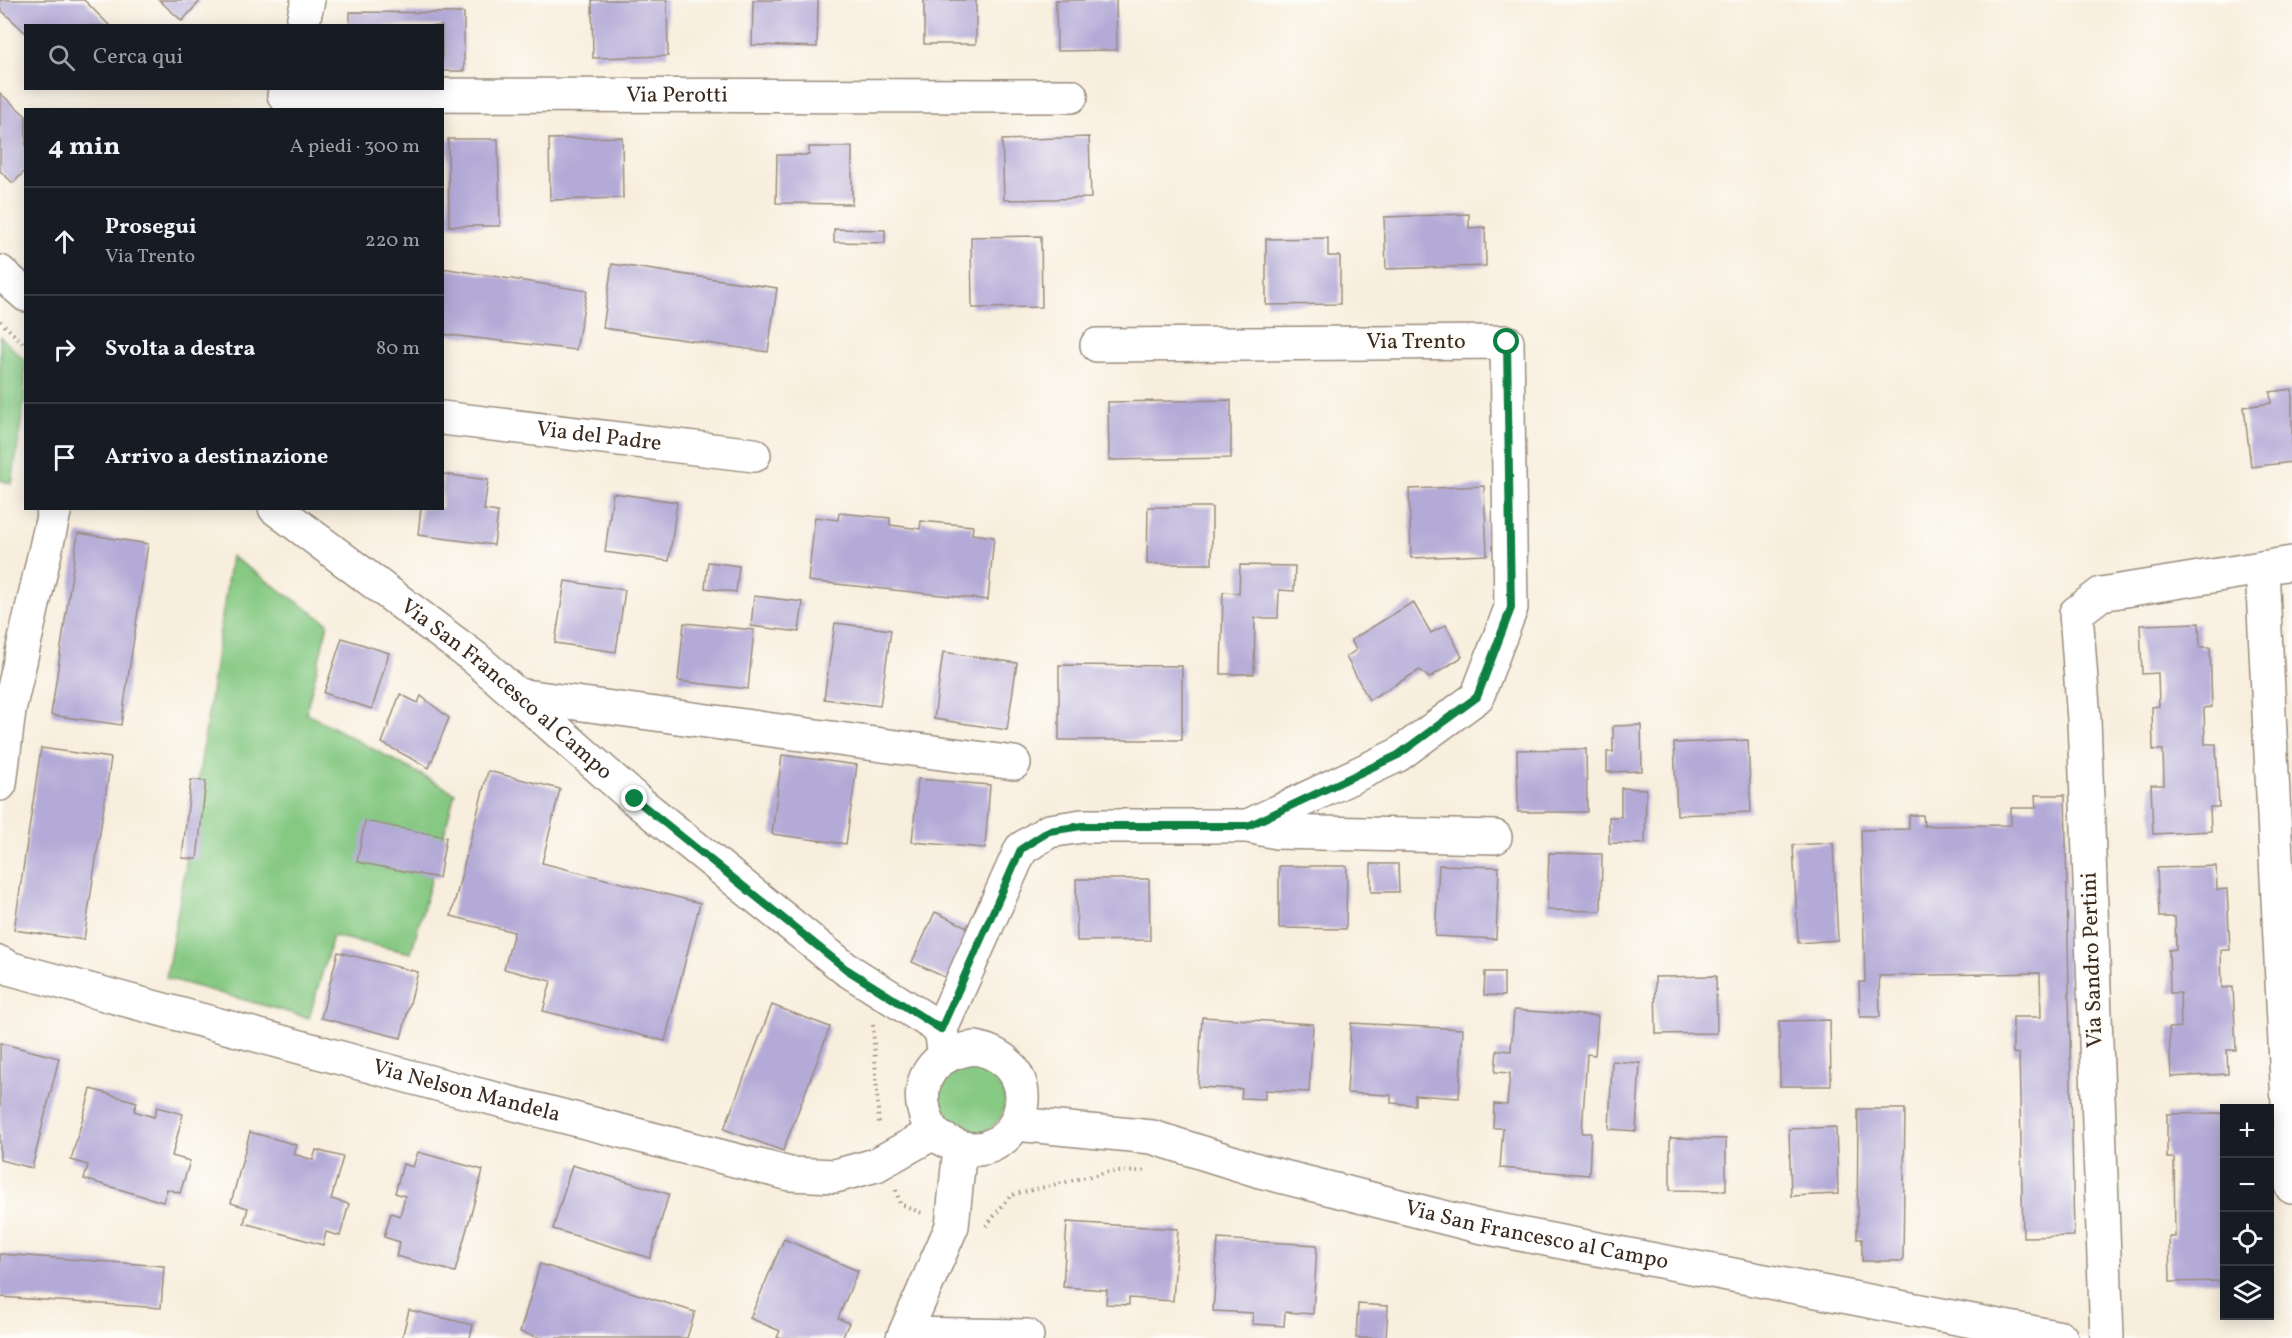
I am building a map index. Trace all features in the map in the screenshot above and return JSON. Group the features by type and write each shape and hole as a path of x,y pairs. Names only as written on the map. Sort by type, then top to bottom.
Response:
{"street":[{"path":"302,24 308,0"},
{"name":"Via Perotti","path":"283,98 1071,96"},
{"path":"0,272 24,293"},
{"name":"Via Trento","path":"943,1043 1021,849 1049,831 1082,826 1248,826 1398,755 1477,697 1511,608 1507,342 1097,345"},
{"name":"Via del Padre","path":"444,418 754,455"},
{"path":"0,784 4,710 54,510"},
{"name":"Via San Francesco al Campo","path":"278,510 475,658 635,799 846,969 943,1043"},
{"path":"2277,566 2292,1187"},
{"name":"Via Sandro Pertini","path":"2107,1338 2084,720 2076,613 2101,594 2277,566"},
{"path":"517,695 1014,763"},
{"path":"1248,826 1277,832 1495,837"},
{"name":"Via Nelson Mandela","path":"0,963 12,969 448,1087 790,1174 835,1176 876,1165 946,1141"},
{"path":"946,1141 976,1149 993,1145 1005,1137 1016,1124 1023,1104 1022,1090 1016,1074 1005,1059 990,1051 976,1048 959,1049 943,1043 927,1077 922,1094 924,1112 946,1141 952,1226 904,1336 1027,1336"},
{"name":"Via San Francesco al Campo","path":"1016,1124 1152,1137 1260,1171 1478,1226 2061,1338"}],"path":[{"path":"0,321 24,344"}],"green space":[{"path":"0,336 24,360 24,404 12,484 0,480"},
{"path":"231,556 328,623 306,713 455,793 411,953 333,936 309,1018 166,978 184,877"},
{"path":"971,1066 984,1069 995,1076 1002,1087 1005,1100 1002,1113 995,1124 984,1131 971,1134 958,1131 947,1124 940,1113 937,1100 940,1087 947,1076 958,1069"}],"building":[{"path":"0,0 84,0 108,24 24,24 24,31 0,9"},
{"path":"159,0 201,0 182,21"},
{"path":"592,0 667,0 668,56 593,58"},
{"path":"753,0 818,0 817,47 752,45"},
{"path":"924,0 976,0 976,44 924,44"},
{"path":"1056,0 1116,0 1117,50 1057,51"},
{"path":"350,12 464,13 464,71 444,71 444,24 350,24"},
{"path":"0,93 24,114 24,172 13,183 0,171"},
{"path":"622,137 623,198 550,200 549,139"},
{"path":"1089,137 1091,198 1004,200 1002,140"},
{"path":"448,139 498,139 500,226 449,226"},
{"path":"809,147 852,147 852,204 776,203 777,155 809,155"},
{"path":"1469,214 1469,228 1485,227 1486,266 1386,269 1384,217"},
{"path":"834,229 885,230 885,243 834,242"},
{"path":"1041,236 1042,307 972,308 971,237"},
{"path":"1328,238 1328,256 1340,256 1340,304 1266,305 1266,239"},
{"path":"612,264 777,288 768,352 603,328"},
{"path":"444,268 587,291 576,350 444,334"},
{"path":"2292,389 2292,462 2251,467 2244,407 2271,403 2270,392"},
{"path":"1231,400 1231,458 1109,460 1108,402"},
{"path":"444,474 488,480 484,510 498,512 494,545 418,535 421,510 444,510"},
{"path":"1484,486 1487,555 1411,558 1409,489"},
{"path":"613,493 677,502 669,561 605,552"},
{"path":"1148,507 1212,507 1212,564 1147,564"},
{"path":"839,513 890,518 890,525 920,529 921,521 973,526 972,534 994,537 988,600 808,581 815,517 838,520"},
{"path":"78,533 148,544 121,725 51,715"},
{"path":"708,562 739,566 736,592 705,588"},
{"path":"1240,565 1295,566 1294,591 1279,590 1278,618 1255,618 1254,674 1221,674 1223,592 1239,593"},
{"path":"565,581 625,590 616,652 555,643"},
{"path":"754,596 803,602 799,632 751,626"},
{"path":"1413,602 1431,633 1446,625 1462,657 1429,678 1420,670 1369,700 1346,657 1356,650 1351,640"},
{"path":"684,623 754,630 748,689 678,681"},
{"path":"835,623 891,630 880,706 824,699"},
{"path":"2199,623 2200,647 2210,647 2212,707 2204,708 2205,744 2216,744 2219,807 2210,807 2211,831 2153,834 2151,785 2164,785 2163,750 2153,750 2152,707 2159,706 2158,673 2142,674 2140,625"},
{"path":"342,638 389,653 372,709 324,693"},
{"path":"943,652 1017,663 1007,730 934,719"},
{"path":"1059,665 1182,666 1182,740 1059,740"},
{"path":"400,694 418,703 421,696 449,718 429,768 382,743"},
{"path":"1641,725 1642,771 1607,772 1607,752 1613,752 1613,726"},
{"path":"1748,740 1751,812 1677,815 1674,743"},
{"path":"41,748 111,758 84,940 14,930"},
{"path":"1586,749 1587,812 1518,812 1517,750"},
{"path":"782,755 857,765 846,844 772,834"},
{"path":"488,771 560,789 542,863 700,903 665,1041 543,1011 551,981 504,969 514,932 451,916"},
{"path":"918,779 990,785 985,848 912,842"},
{"path":"191,780 206,781 197,859 182,858"},
{"path":"1621,788 1646,789 1645,844 1609,843 1609,817 1621,817"},
{"path":"2035,795 2065,795 2074,1236 2023,1237 2019,1054 2013,1053 2013,1017 2041,1017 2040,973 1879,976 1880,1017 1860,1017 1859,982 1865,982 1861,830 1909,829 1909,815 1923,815 1924,826 2011,825 2011,808 2036,808"},
{"path":"365,821 446,837 439,878 357,862"},
{"path":"1833,843 1838,940 1798,943 1793,845"},
{"path":"1549,853 1602,854 1601,911 1547,910"},
{"path":"1371,864 1398,864 1399,892 1371,892"},
{"path":"1439,865 1499,867 1496,939 1435,936"},
{"path":"1279,866 1347,866 1346,929 1279,928"},
{"path":"2216,866 2217,890 2227,889 2230,950 2221,950 2222,988 2233,987 2236,1050 2227,1050 2228,1074 2171,1077 2169,1028 2181,1027 2180,993 2170,993 2169,950 2176,949 2175,917 2159,917 2157,868"},
{"path":"1076,879 1149,879 1150,940 1077,941"},
{"path":"935,912 978,932 955,982 912,962"},
{"path":"338,952 418,972 401,1038 321,1018"},
{"path":"1485,972 1504,972 1504,996 1484,995"},
{"path":"1716,976 1717,1033 1656,1034 1655,977"},
{"path":"772,1005 830,1027 783,1151 724,1129"},
{"path":"1514,1010 1598,1016 1595,1055 1587,1054 1582,1133 1591,1133 1589,1175 1500,1168 1503,1128 1493,1128 1494,1104 1507,1105 1510,1073 1495,1072 1497,1050 1511,1051"},
{"path":"1202,1017 1313,1024 1309,1092 1265,1090 1265,1099 1241,1098 1242,1089 1198,1087"},
{"path":"1830,1020 1831,1086 1780,1086 1779,1021"},
{"path":"1351,1023 1463,1029 1459,1098 1415,1095 1415,1105 1391,1103 1391,1095 1347,1093"},
{"path":"0,1043 59,1058 32,1168 0,1160"},
{"path":"1612,1061 1640,1063 1636,1131 1609,1129"},
{"path":"91,1089 137,1102 134,1111 154,1117 157,1107 183,1114 172,1156 190,1161 180,1193 167,1189 163,1202 84,1179 88,1165 71,1160"},
{"path":"1858,1109 1905,1109 1903,1261 1862,1261 1862,1239 1857,1239"},
{"path":"2220,1113 2220,1281 2170,1282 2169,1237 2175,1237 2174,1158 2167,1158 2167,1114"},
{"path":"1836,1127 1838,1194 1791,1196 1789,1129"},
{"path":"250,1132 297,1145 294,1154 313,1160 316,1150 343,1157 331,1199 349,1204 340,1236 326,1232 323,1245 244,1223 248,1208 231,1203"},
{"path":"1670,1138 1726,1139 1726,1191 1670,1190"},
{"path":"418,1152 483,1170 455,1272 396,1256 400,1242 384,1237 391,1213 400,1216 405,1196 395,1193 403,1164 413,1167"},
{"path":"572,1165 669,1194 650,1258 553,1229"},
{"path":"1067,1222 1178,1229 1173,1301 1129,1298 1129,1305 1106,1304 1107,1290 1063,1287"},
{"path":"784,1239 858,1271 838,1318 849,1323 842,1338 777,1338 780,1331 750,1318"},
{"path":"1218,1239 1317,1245 1313,1314 1285,1312 1284,1326 1252,1324 1253,1313 1213,1311"},
{"path":"0,1254 164,1266 161,1308 0,1297"},
{"path":"540,1264 695,1312 687,1338 541,1338 520,1332"},
{"path":"1358,1304 1388,1306 1386,1338 1356,1338"},
{"path":"409,1310 473,1325 470,1338 402,1338"}],"route":[{"path":"635,799 846,969 941,1029 1021,849 1049,831 1082,826 1248,826 1398,755 1477,697 1511,608 1507,342"}]}
